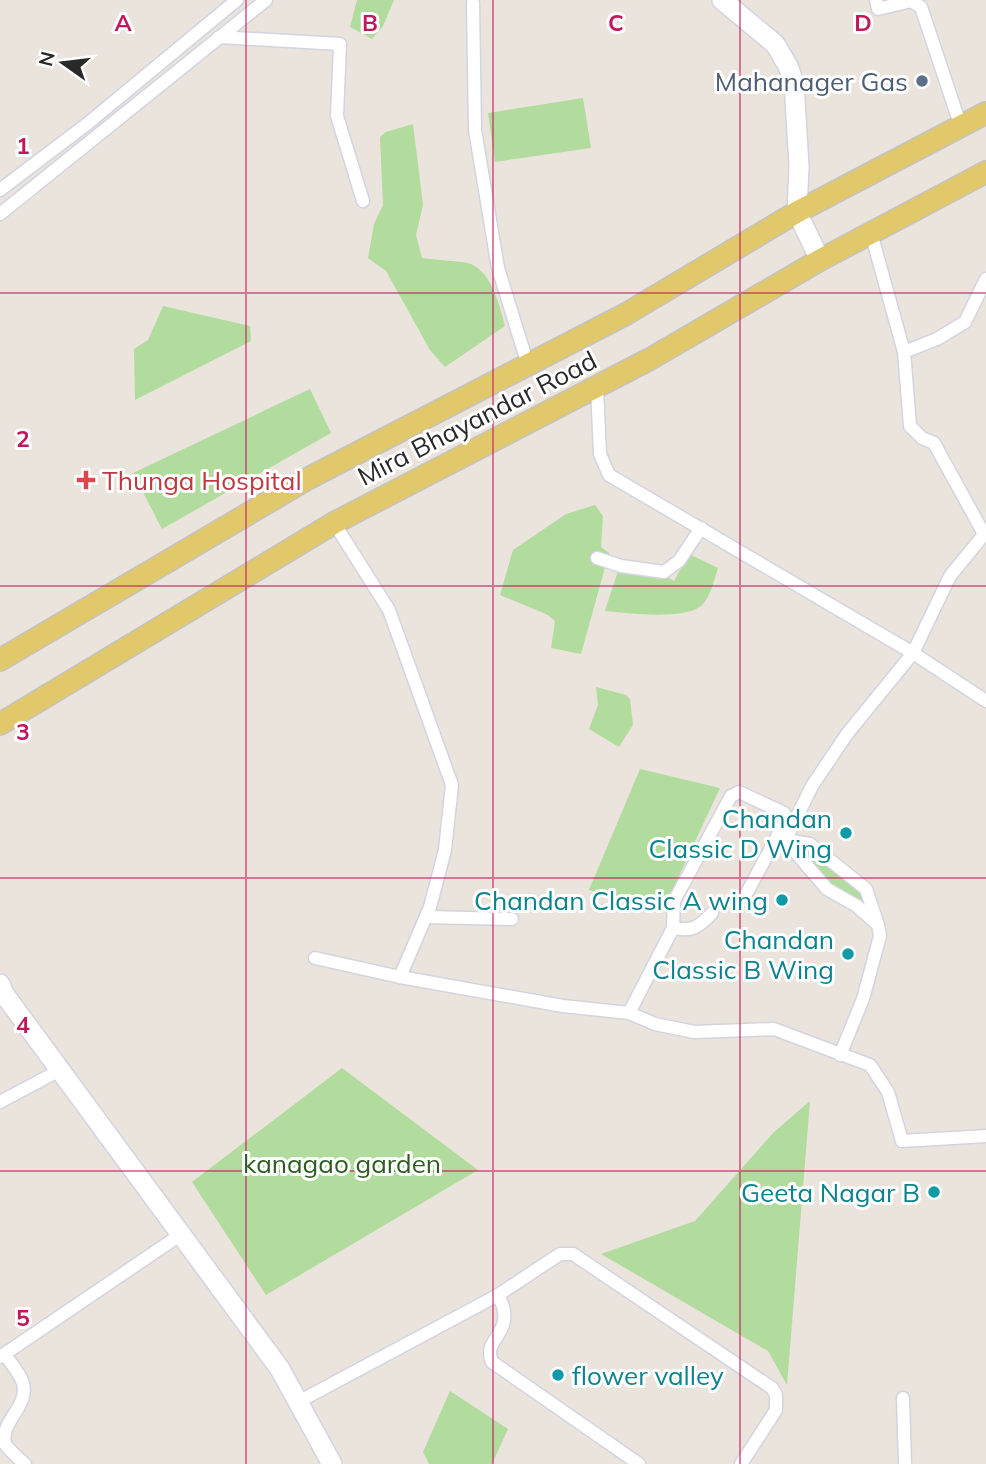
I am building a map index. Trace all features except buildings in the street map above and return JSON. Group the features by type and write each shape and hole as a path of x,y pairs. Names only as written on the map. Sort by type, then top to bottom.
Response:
{"main road":[{"name":"Mira Bhayandar Road","path":"0,660 309,478 626,314 797,212 986,113"},
{"name":"Mira Bhayandar Road","path":"0,724 334,523 650,359 820,260 986,172"}],"street":[{"path":"11,205 1,189 87,124 237,0"},
{"path":"0,214 265,0"},
{"path":"722,0 775,44 788,66 794,83 799,166 797,212 820,260"},
{"path":"876,0 878,9 911,1 921,7 961,127"},
{"path":"473,3 475,130 498,268 528,365"},
{"path":"219,37 340,44 337,116 363,201"},
{"path":"785,840 812,786 840,745 913,653 950,576 985,533 934,443 922,438 910,426 904,352 871,233"},
{"path":"904,352 937,339 965,322 986,279"},
{"path":"597,387 600,454 609,475 913,653 986,701"},
{"path":"334,523 389,610 452,785 445,850 426,917 400,978"},
{"path":"597,558 621,566 664,572 679,561 701,528"},
{"path":"629,1013 673,928 674,901 731,796 739,792 777,808 784,813 786,820 743,900"},
{"path":"785,840 827,889 857,906 878,925"},
{"path":"785,840 810,844 866,889 878,925 880,936 863,999 840,1055"},
{"path":"673,928 686,931 700,927 712,913"},
{"path":"426,917 512,919"},
{"path":"315,958 400,978 563,1006 629,1013 655,1024 694,1032 774,1029 870,1065 888,1092 902,1140 986,1136"},
{"path":"0,984 280,1369 332,1464"},
{"path":"0,1102 60,1070"},
{"path":"25,1464 1,1438 3,1422 21,1401 23,1392 22,1382 2,1356 180,1235"},
{"path":"298,1402 498,1295 560,1254 573,1254 772,1388 776,1395 776,1410 741,1464"},
{"path":"498,1295 506,1315 505,1323 490,1348 492,1362 639,1464"},
{"path":"903,1398 905,1464"}],"green space":[{"path":"357,0 394,0 383,26 372,39 350,27"},
{"path":"583,98 591,148 495,162 488,113"},
{"path":"413,124 423,205 416,235 422,258 467,263 478,268 494,291 505,326 445,367 430,350 386,271 368,258 374,224 383,205 380,137 386,132"},
{"path":"163,306 250,326 251,341 135,400 134,349 148,340"},
{"path":"310,389 331,433 162,529 133,473"},
{"path":"595,505 603,516 601,547 609,553 581,654 551,648 555,621 548,615 500,595 513,550 566,514"},
{"path":"689,554 718,568 703,604 684,613 671,614 605,611 618,571 667,577 674,581"},
{"path":"596,687 626,695 630,699 633,725 619,747 589,729 598,705"},
{"path":"640,769 720,788 662,912 589,890"},
{"path":"785,840 810,844 866,889 878,925 827,889"},
{"name":"kanagao garden","path":"342,1068 478,1170 266,1295 192,1182"},
{"path":"810,1101 787,1385 768,1351 601,1254 695,1221 773,1133"},
{"path":"450,1391 508,1429 492,1464 429,1464 423,1452"}],"place":[{"name":"Mahanager Gas","path":"922,81"},
{"name":"Thunga Hospital","path":"86,480"},
{"name":"Chandan Classic D Wing","path":"846,833"},
{"name":"Chandan Classic A wing","path":"782,900"},
{"name":"Chandan Classic B Wing","path":"848,954"},
{"name":"Geeta Nagar B","path":"934,1192"},
{"name":"flower valley","path":"558,1375"}]}
